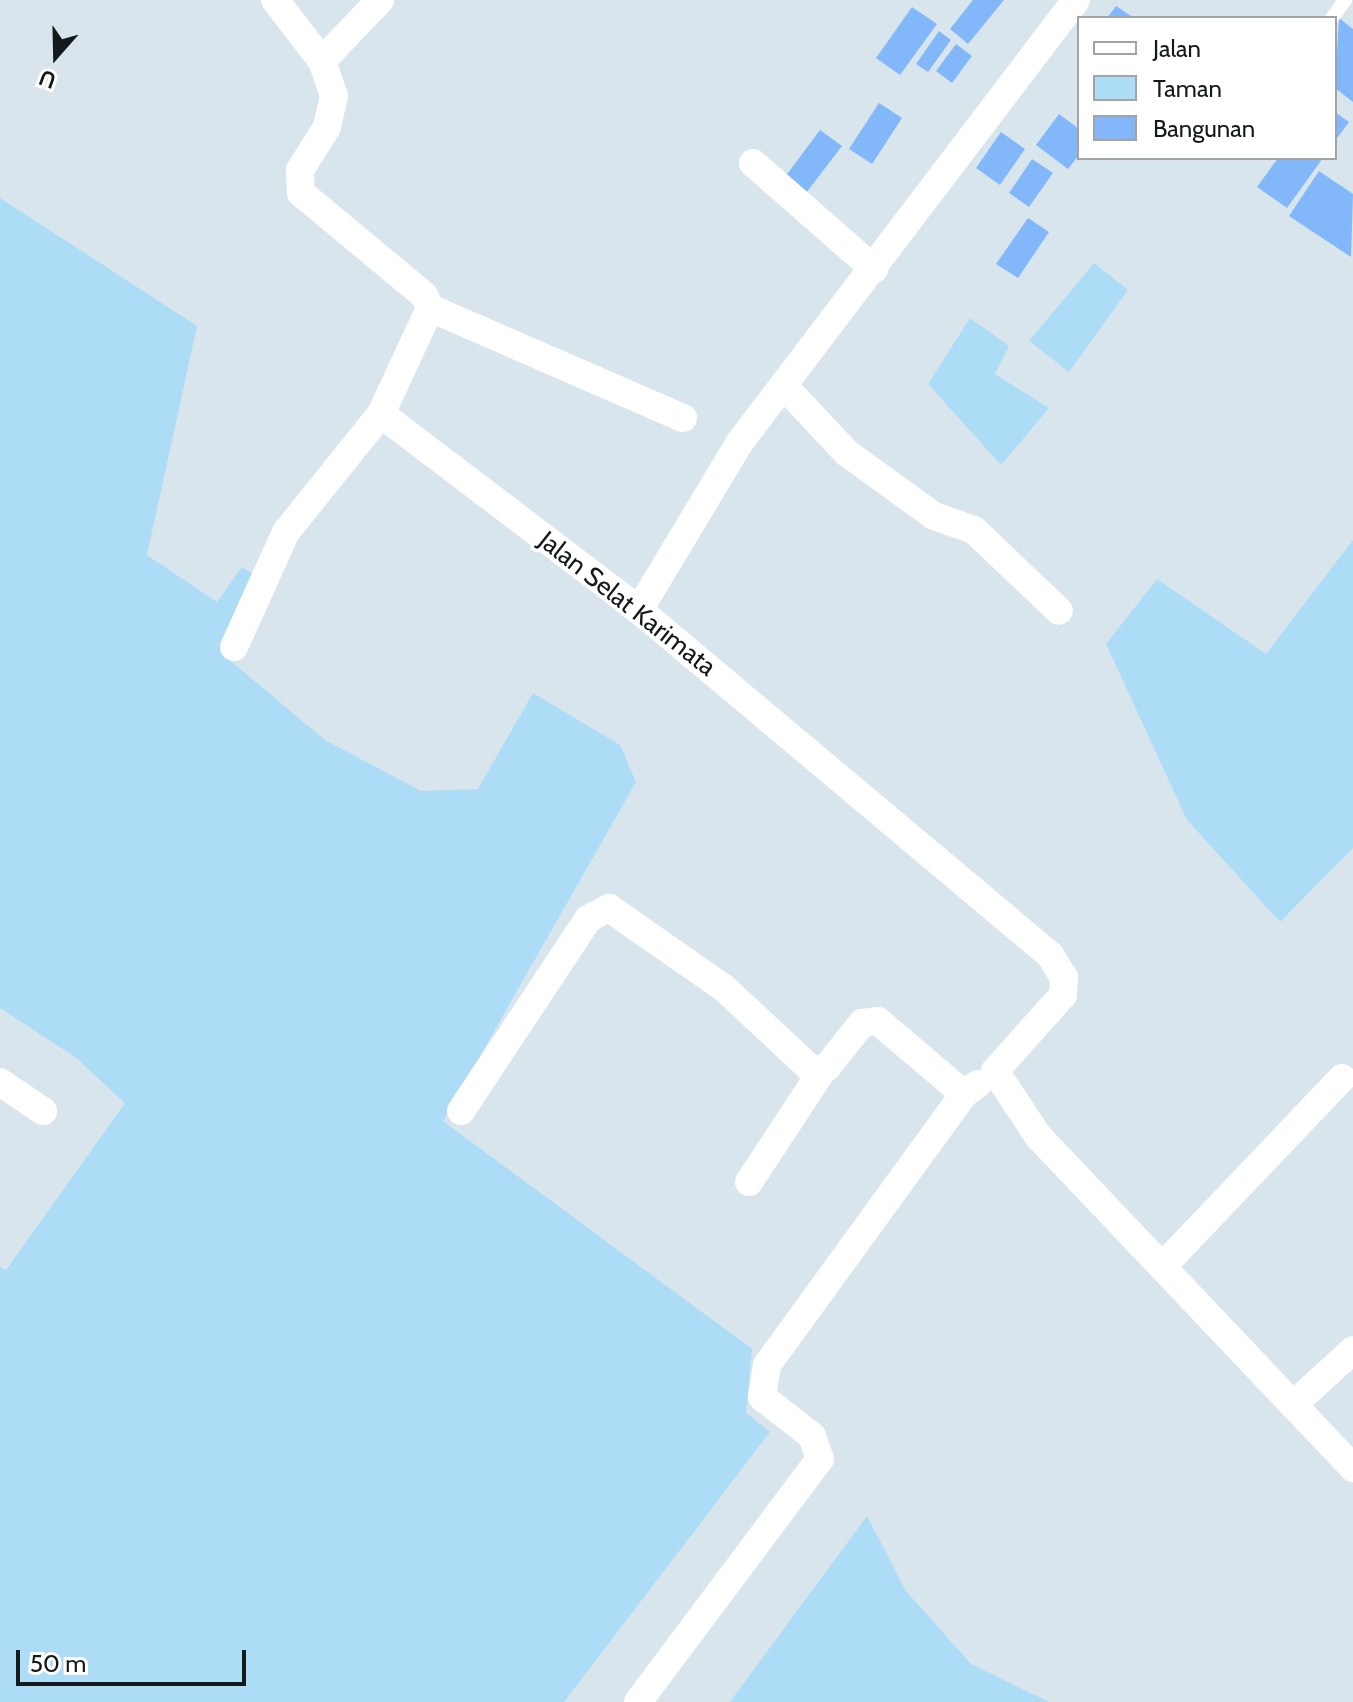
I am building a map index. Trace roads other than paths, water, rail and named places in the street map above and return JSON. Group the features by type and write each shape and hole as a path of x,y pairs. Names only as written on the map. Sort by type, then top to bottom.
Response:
{"street":[{"path":"275,0 322,61 332,113 300,170 301,193 424,295 430,308 683,418"},
{"path":"322,61 380,0"},
{"path":"639,610 740,442 1076,0"},
{"path":"753,163 874,269"},
{"path":"234,647 286,532 381,414 430,308"},
{"path":"784,386 847,453 934,516 974,530 1059,611"},
{"name":"Jalan Selat Karimata","path":"381,414 639,610 1050,955 1064,977 1063,995 995,1071 964,1094 759,1383 762,1397 812,1436 820,1459 638,1702"},
{"path":"461,1111 588,919 609,908 724,988 794,1060 822,1071"},
{"path":"749,1182 822,1071 862,1023 878,1021 964,1094"},
{"path":"995,1071 1038,1136 1353,1468"},
{"path":"1162,1267 1342,1078"},
{"path":"0,1082 43,1111"},
{"path":"1293,1405 1353,1350"}]}
